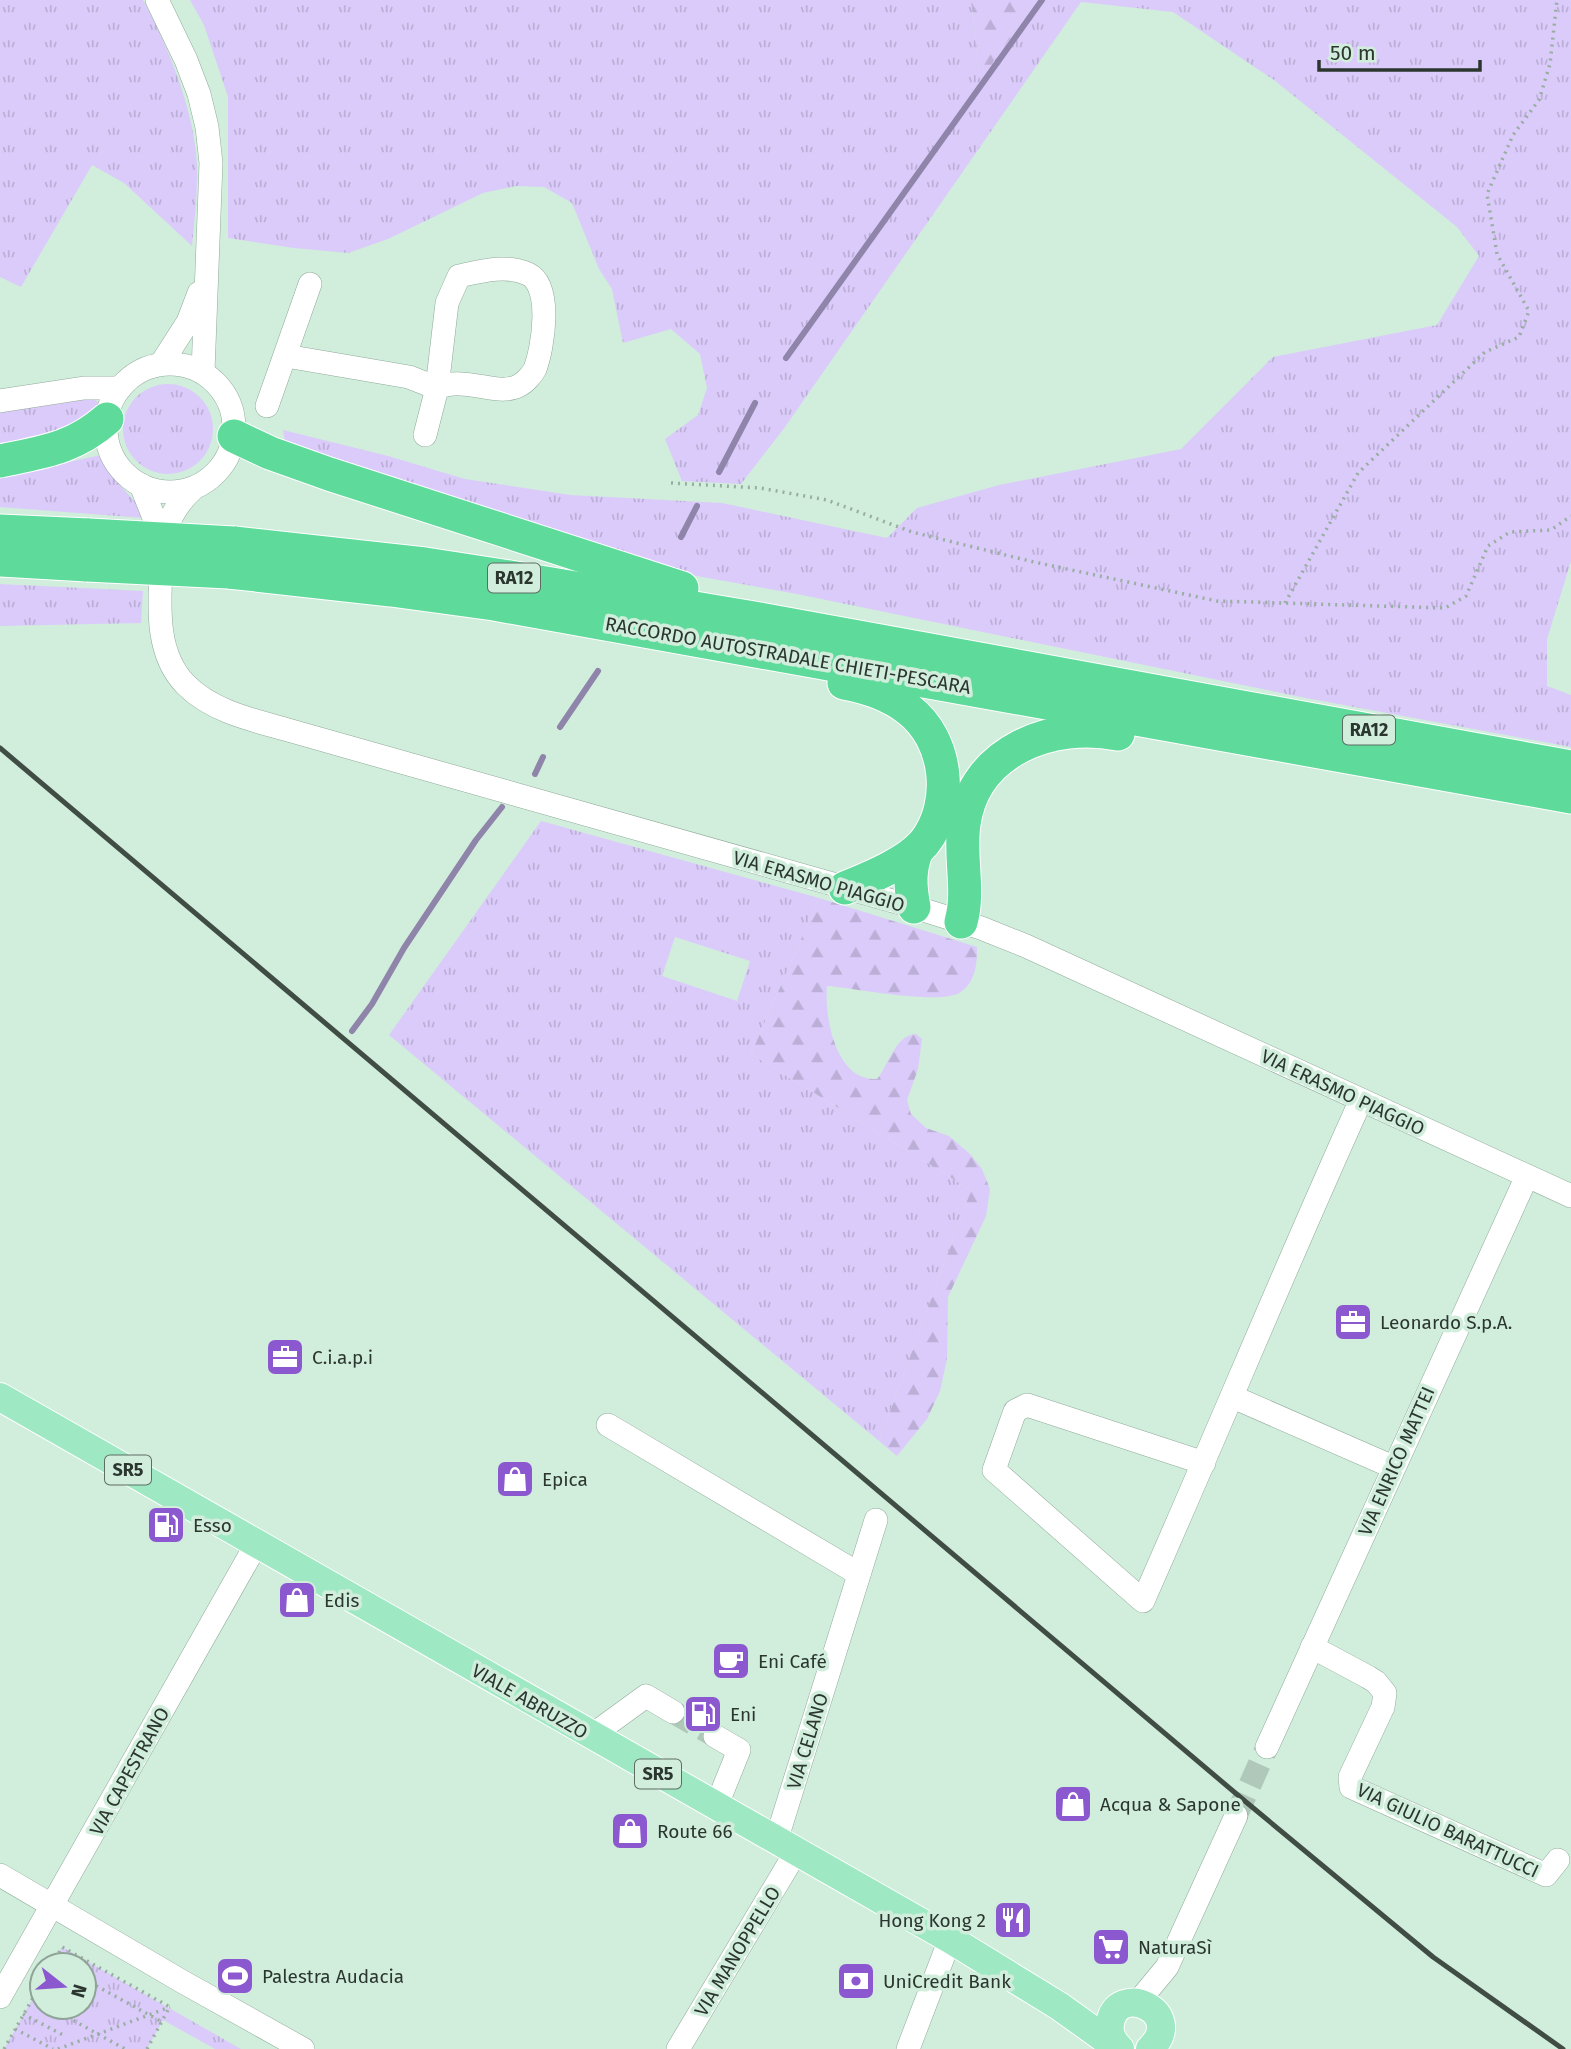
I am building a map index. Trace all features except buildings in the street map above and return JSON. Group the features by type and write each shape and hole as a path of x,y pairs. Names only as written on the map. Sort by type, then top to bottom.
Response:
{"highway":[{"path":"0,461 64,446 88,436 107,419"},
{"path":"234,436 270,453 329,474 633,573 683,588 764,604 792,625"},
{"name":"RACCORDO AUTOSTRADALE CHIETI-PESCARA","path":"0,531 88,550"},
{"name":"RACCORDO AUTOSTRADALE CHIETI-PESCARA","path":"0,560 88,550 425,564 792,625 1571,767"},
{"name":"RACCORDO AUTOSTRADALE CHIETI-PESCARA","path":"232,557 391,590 494,604 725,644 1571,797"},
{"path":"725,644 754,667 869,689 898,702 919,720 937,751 943,785 940,814 932,831 917,850 878,874 845,888"},
{"path":"961,922 965,890 962,841 966,812 979,784 994,766 1013,751 1038,738 1073,730 1109,732 1211,752 1238,736"},
{"path":"914,907 910,874 917,850"}],"main road":[{"name":"VIALE ABRUZZO","path":"0,1396 950,1939 1059,2006 1120,2049"},
{"name":"VIALE ABRUZZO","path":"1059,2006 1148,2027"},
{"name":"SR5","path":"1120,2049 1109,2032 1111,2018 1148,2027"}],"street":[{"path":"157,0 186,60 199,94 207,127 211,163 203,372"},
{"path":"286,356 408,377 437,388 449,383 478,384 509,391 523,383 534,371 543,330 542,288 529,274 495,268 459,276 447,303 437,388 425,435"},
{"path":"162,364 188,322 206,274"},
{"path":"267,406 310,284"},
{"path":"162,364 190,366 203,372 214,381 230,404 234,420 234,436 225,462 216,473 194,488 167,492 141,485 130,478 113,457 106,432 111,403 120,388 138,372 162,364"},
{"path":"0,401 84,388 120,388"},
{"name":"VIA ERASMO PIAGGIO","path":"141,485 162,538"},
{"name":"VIA ERASMO PIAGGIO","path":"194,488 175,509 162,538 162,636 168,656 186,685 220,709 961,922 1026,946 1571,1196"},
{"path":"1204,1463 1027,1405 1015,1411 994,1470 1143,1601 1204,1463 1361,1100"},
{"name":"VIA ENRICO MATTEI","path":"1267,1746 1527,1176"},
{"path":"1233,1396 1394,1467"},
{"path":"608,1425 859,1574"},
{"name":"VIA CELANO","path":"786,1847 876,1520"},
{"name":"VIA CAPESTRANO","path":"0,1997 257,1543"},
{"name":"VIA GIULIO BARATTUCCI","path":"1312,1647 1376,1682 1385,1693 1383,1707 1350,1777 1350,1787 1546,1875 1558,1860"},
{"path":"591,1736 646,1696 673,1712"},
{"path":"715,1736 739,1750 716,1807"},
{"path":"1148,2027 1166,1970 1236,1816"},
{"name":"VIA MANOPPELLO","path":"678,2049 786,1847"},
{"path":"0,1875 303,2049"},
{"path":"908,2049 950,1939"}],"path":[{"path":"1285,603 1358,473 1485,352 1519,337 1529,311 1497,254 1487,194 1513,135 1539,100 1550,64 1557,0"},
{"path":"671,483 760,488 827,500 912,532 1034,562 1217,601 1445,608 1466,596 1488,546 1510,532 1551,530 1571,516"},
{"path":"98,1967 170,2007"},
{"path":"147,2049 183,1982"},
{"path":"98,1987 162,2022"},
{"path":"4,2049 28,2006"},
{"path":"15,2029 55,2049 170,2007"},
{"path":"23,2014 65,2036"},
{"path":"74,2021 125,2049"}],"green space":[{"path":"0,0 143,0 177,74 193,134 197,176 192,246 124,183 92,165 21,287 0,277"},
{"path":"190,0 971,0 980,79 1038,0 1571,0 1571,561 1547,639 1547,686 1571,695 1571,747 1306,698 797,594 663,570 286,447 283,430 388,456 465,479 570,495 722,503 887,538 917,508 999,485 1181,449 1273,357 1437,325 1479,256 1457,227 1274,80 1173,12 1081,2 785,427 741,484 682,481 665,439 698,415 707,388 700,354 671,329 623,343 612,289 599,269 572,203 544,187 516,186 483,193 388,239 348,253 228,238 228,97 204,25"},
{"path":"971,0 1038,0 980,80"},
{"path":"168,384 185,387 200,397 210,412 213,429 210,446 200,461 185,471 168,474 151,471 136,461 126,446 123,429 126,412 136,397 151,387"},
{"path":"92,397 102,406 97,421 0,448 0,406"},
{"path":"101,455 116,481 138,505 144,518 0,507 0,477"},
{"path":"0,584 143,591 141,623 0,626"},
{"path":"541,821 819,898 751,1054 971,1190 879,1441 389,1035","holes":["675,937 750,961 737,1001 662,976"]},
{"path":"819,898 977,947 976,965 970,983 961,992 951,996 917,997 827,986 828,1014 835,1045 851,1070 863,1077 877,1079 903,1039 916,1034 922,1039 918,1069 907,1100 911,1114 926,1128 949,1136 970,1154 982,1169 990,1189 986,1216 948,1297 947,1359 940,1391 927,1419 897,1456 879,1441 971,1190 751,1054"},
{"path":"98,1968 241,2049 215,2049 163,2020 147,2049 4,2049 28,2007 28,2021 98,2021"}],"waterway":[{"path":"786,358 1042,0"},
{"path":"719,472 755,403"},
{"path":"681,537 697,506"},
{"path":"560,727 598,671"},
{"path":"535,774 543,757"},
{"path":"352,1031 476,840 502,807"}],"tunnel":[{"path":"673,1712 715,1736"},
{"path":"1236,1816 1267,1747"}],"railway":[{"path":"0,748 1246,1802 1433,1957 1563,2049"}],"place":[{"name":"Leonardo S.p.A.","path":"1353,1322"},
{"name":"C.i.a.p.i","path":"285,1357"},
{"name":"Epica","path":"515,1479"},
{"name":"Esso","path":"166,1525"},
{"name":"Edis","path":"297,1600"},
{"name":"Eni Café","path":"731,1661"},
{"name":"Eni","path":"703,1714"},
{"name":"Acqua & Sapone","path":"1073,1804"},
{"name":"Route 66","path":"630,1831"},
{"name":"Hong Kong 2","path":"1013,1920"},
{"name":"NaturaSì","path":"1111,1947"},
{"name":"Palestra Audacia","path":"235,1976"},
{"name":"UniCredit Bank","path":"856,1981"}]}
